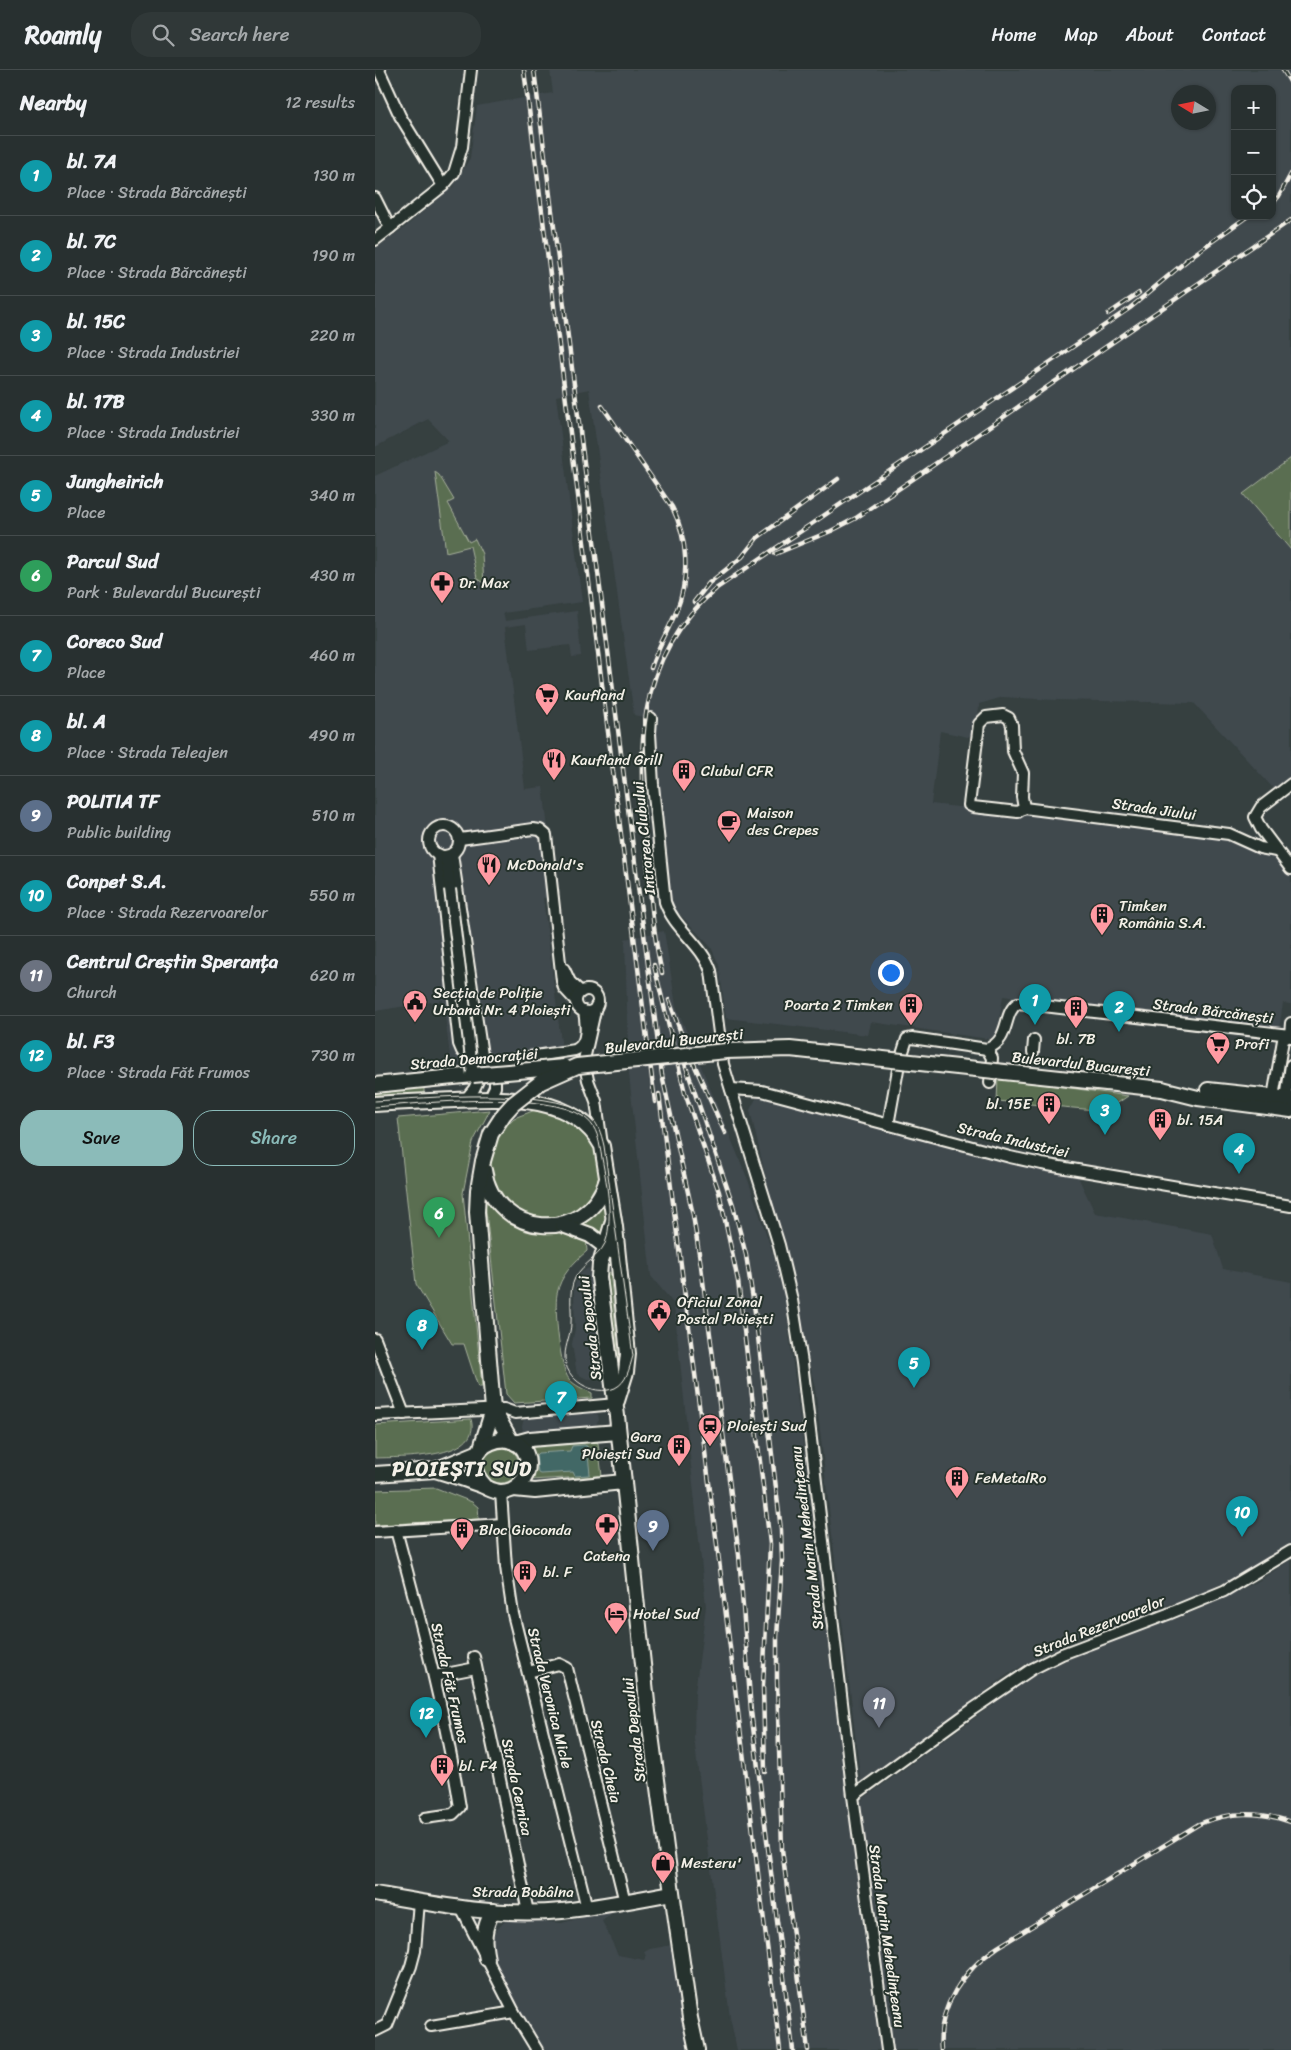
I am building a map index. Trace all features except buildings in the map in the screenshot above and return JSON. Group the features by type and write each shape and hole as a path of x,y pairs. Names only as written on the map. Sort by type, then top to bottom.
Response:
{"main road":[{"name":"Bulevardul București","path":"480,1450 492,1409 477,1212 478,1190 483,1161 491,1134 513,1104 541,1082 580,1062 790,1048 1162,1089 1199,1090 1285,1101"},
{"name":"Strada Democrației","path":"375,1085 580,1062"},
{"name":"Bulevardul București","path":"1162,1089 1198,1098 1285,1101"},
{"path":"375,1104 465,1100 495,1095 547,1105 563,1111 591,1129 602,1146 607,1178 593,1203 580,1215 563,1225"},
{"path":"483,1161 487,1184 495,1197 510,1214 524,1221 546,1226 563,1225 590,1235 617,1256"},
{"name":"Strada Depoului","path":"607,1178 628,1354 626,1372 616,1404"},
{"name":"Strada Depoului","path":"613,1221 600,1264 599,1276 616,1404 648,1712 672,1893 697,2050"},
{"name":"Bulevardul București","path":"492,1409 513,1442"},
{"path":"455,1462 473,1445 492,1409"},
{"path":"375,1474 435,1470 480,1450 490,1442 497,1440 513,1442 618,1432"},
{"path":"507,1491 523,1480 528,1464 521,1449 513,1442"},
{"path":"480,1450 475,1466 479,1481 485,1486"},
{"path":"435,1470 507,1491 535,1491 623,1482"},
{"name":"Strada Bobâlna","path":"375,1894 461,1908 528,1912 587,1908 672,1893"},
{"path":"487,1958 484,1930 493,1911"}],"street":[{"path":"379,70 400,116 443,186"},
{"path":"375,240 443,186 454,173 460,158 471,70"},
{"path":"375,198 390,228"},
{"name":"Strada Jiului","path":"1024,808 1022,797 1023,773 1013,751 1011,721 1007,716 1003,715 986,717 979,724 969,805 973,807 1014,812 1024,808 1229,834 1260,848 1276,851"},
{"name":"Intrarea Clubului","path":"651,718 653,785 665,902 671,914 706,957 713,980 719,1030"},
{"path":"1291,784 1261,807 1255,817 1261,830 1291,869"},
{"path":"443,826 456,830 460,839 459,846 445,855 432,849 429,843 435,829 443,826"},
{"path":"460,839 533,829 540,830 546,835 560,958 567,978 579,996 579,1008 584,1011 591,1011 596,1006"},
{"path":"445,855 473,1075"},
{"path":"445,855 458,1035 462,1051 466,1053 480,1052"},
{"path":"445,855 480,1052 491,1061 495,1095"},
{"path":"579,996 586,990 593,992 597,998 580,1062"},
{"name":"Strada Bărcănești","path":"987,1049 999,1042 1013,1006 1018,1003 1290,1036 1291,1023"},
{"path":"491,1061 581,1048 584,1042 584,1011"},
{"path":"456,1017 466,1027"},
{"path":"458,1035 462,1028 475,1027 477,1030"},
{"name":"Strada Marin Mehedințeanu","path":"719,1030 723,1064 779,1245 792,1300 802,1363 853,1796 887,2050"},
{"path":"1285,1101 1283,1040 1290,1036"},
{"path":"888,1125 899,1064 907,1039 912,1038 987,1049 992,1058 990,1083"},
{"path":"1033,1052 1034,1040"},
{"path":"575,1050 586,1074 598,1111 602,1146"},
{"path":"465,1100 491,1061"},
{"path":"1285,1101 1291,1065"},
{"name":"Strada Industriei","path":"731,1089 762,1091 1042,1164 1291,1206"},
{"path":"563,1111 587,1121 594,1119 598,1111"},
{"path":"375,1339 404,1414"},
{"path":"375,1415 504,1408 515,1413 616,1404"},
{"name":"Strada Veronica Micle","path":"507,1491 503,1524 509,1591 587,1908"},
{"path":"375,1532 503,1524"},
{"name":"Strada Făt Frumos","path":"396,1530 435,1676 452,1758 459,1806 453,1814 425,1818"},
{"name":"Strada Rezervoarelor","path":"853,1796 973,1709 1032,1669 1071,1651 1203,1600 1232,1586 1291,1551"},
{"name":"Strada Cernica","path":"473,1657 528,1912"},
{"name":"Strada Cheia","path":"528,1672 559,1664 567,1668 625,1902"},
{"path":"435,1676 476,1668"},
{"path":"375,2031 387,2025 411,1966 415,1951 419,1902"},
{"path":"461,1908 514,2012 537,2050"},
{"path":"431,2026 514,2012"}],"shaded area":[{"path":"550,70 1291,70 1291,459 1243,494 1291,550 1291,778 1275,790 1194,703 1003,697 979,704 977,731 968,737 940,731 931,804 1232,838 1249,844 1249,851 1276,855 1291,875 1291,1004 1283,1003 1279,1029 1003,996 997,1033 989,1039 871,1022 868,1035 726,1018 719,965 711,947 671,905 652,751 658,723 653,721 653,719 634,715 589,389 556,396 582,602 503,613 505,621 577,611 581,656 572,657 570,645 529,650 526,624 505,627 525,789 543,787 556,896 543,898 562,1050 451,1064 443,1000 375,1011 375,476 449,441 428,419 375,447 375,249 404,228 454,186 470,158 477,106 553,93"},
{"path":"664,931 676,1006 748,1180 783,1284 847,1797 882,2050 737,2050 730,2017 694,1738 695,1693 706,1606 674,1304 651,1276 629,1074 625,939"},
{"path":"757,1097 1078,1177 1095,1213 1212,1234 1223,1269 1291,1282 1291,1542 1248,1571 1204,1592 1175,1603 1100,1624 1011,1672 861,1784 815,1387 750,1110"},
{"path":"589,1268 602,1371 599,1372 600,1378 587,1379 577,1374 572,1344 575,1329 574,1291 576,1282 582,1272"},
{"path":"596,1413 599,1420 595,1426 589,1428 523,1431 524,1419"},
{"path":"1291,1560 1291,2050 892,2050 859,1802 1030,1678 1079,1654 1126,1635 1176,1619 1218,1601 1257,1582"},
{"path":"610,1910 612,1913 602,1921 618,1955 644,1960 646,1956 644,1952 672,1945 687,2050 542,2050 526,2024 494,1963 493,1934 507,1919 562,1923"}],"green space":[{"path":"1291,458 1291,550 1243,494"},
{"path":"435,472 439,475 454,500 448,503 469,542 475,539 482,554 484,583 477,578 470,546 446,552"},
{"path":"998,1078 1128,1096 1106,1111 997,1101"},
{"path":"424,1086 424,1097 375,1100 375,1090"},
{"path":"538,1109 562,1116 593,1135 602,1167 599,1184 590,1200 577,1212 544,1222 511,1210 491,1181 489,1163 493,1146 501,1130 514,1118"},
{"path":"490,1110 473,1142 463,1193 482,1387 478,1387 464,1344 452,1344 416,1284 398,1118"},
{"path":"605,1199 608,1232 604,1236 579,1224 579,1221"},
{"path":"485,1202 492,1202 586,1240 587,1251 564,1275 561,1281 557,1294 556,1312 560,1351 566,1373 574,1384 592,1393 592,1398 514,1403 506,1394"},
{"path":"610,1272 620,1368 618,1368 607,1273"},
{"path":"471,1419 471,1432 464,1442 452,1449 436,1454 419,1456 375,1458 375,1425"},
{"path":"598,1443 602,1476 530,1480 529,1446"},
{"path":"501,1447 508,1448 514,1452 518,1458 518,1472 514,1478 508,1482 501,1483 494,1482 488,1478 484,1472 483,1465 484,1458 488,1452 494,1448"},
{"path":"436,1488 472,1502 478,1507 479,1519 375,1525 375,1490"}],"water":[{"path":"572,1446 587,1446 590,1474 575,1476 573,1472 538,1473 536,1455 538,1453 570,1451"}],"tram line":[{"path":"375,1101 454,1096 516,1097 568,1105 587,1114 594,1121 604,1146 633,1356 627,1375 619,1385 607,1390 598,1390 582,1384 569,1372 565,1356 571,1327 573,1283 583,1267 602,1249 609,1226 609,1203 604,1169 598,1138 591,1123 584,1117 566,1109 542,1103 483,1100 375,1107"}],"railway":[{"path":"524,70 655,1102"},
{"path":"534,70 662,1075 693,1215 739,1555 751,1711 793,2050"},
{"path":"1283,70 1291,83"},
{"path":"1276,199 1291,174"},
{"path":"1186,260 1242,220"},
{"path":"775,554 831,531 856,518 1291,220"},
{"path":"662,973 654,930 647,857 642,782 643,746 646,712 655,678 669,646 689,616 717,588 1130,308 1191,257"},
{"path":"1108,314 1139,293"},
{"path":"602,406 672,507 684,545 685,572 681,599 651,668"},
{"path":"694,602 709,583 742,557 757,538 838,479"},
{"path":"654,965 685,1093 719,1192 738,1281 770,1544 763,1686 765,1772"},
{"path":"669,1000 685,1044 725,1133"},
{"path":"681,1052 733,1205 746,1255 755,1312 781,1530 782,1561 777,1637 777,1680 782,1849 808,2050"},
{"path":"659,1094 780,2050"},
{"path":"941,2050 943,2019 955,1991 974,1966 998,1947 1199,1824 1222,1817 1245,1814 1256,1814 1291,1822"}],"place":[{"name":"Dr. Max","path":"442,604"},
{"name":"Kaufland","path":"547,716"},
{"name":"Kaufland Grill","path":"554,781"},
{"name":"Clubul CFR","path":"684,792"},
{"name":"Maison des Crepes","path":"729,843"},
{"name":"McDonald's","path":"489,886"},
{"name":"Timken România S.A.","path":"1102,936"},
{"name":"Secția de Poliție Urbană Nr. 4 Ploiești","path":"415,1023"},
{"name":"bl. 7A","path":"1035,1025"},
{"name":"Poarta 2 Timken","path":"911,1026"},
{"name":"bl. 7B","path":"1076,1029"},
{"name":"bl. 7C","path":"1119,1032"},
{"name":"Profi","path":"1218,1065"},
{"name":"bl. 15E","path":"1049,1125"},
{"name":"bl. 15C","path":"1105,1135"},
{"name":"bl. 15A","path":"1160,1141"},
{"name":"bl. 17B","path":"1239,1174"},
{"name":"Parcul Sud","path":"439,1238"},
{"name":"Oficiul Zonal Postal Ploiești","path":"659,1332"},
{"name":"bl. A","path":"422,1350"},
{"name":"Jungheirich","path":"914,1388"},
{"name":"Coreco Sud","path":"561,1422"},
{"name":"Ploiești Sud","path":"710,1447"},
{"name":"Gara Ploiești Sud","path":"679,1467"},
{"name":"FeMetalRo","path":"957,1499"},
{"name":"Conpet S.A.","path":"1242,1537"},
{"name":"Catena","path":"607,1546"},
{"name":"Bloc Gioconda","path":"462,1551"},
{"name":"POLITIA TF","path":"653,1551"},
{"name":"bl. F","path":"525,1593"},
{"name":"Hotel Sud","path":"616,1635"},
{"name":"Centrul Creștin Speranța","path":"879,1728"},
{"name":"bl. F3","path":"426,1738"},
{"name":"bl. F4","path":"442,1787"},
{"name":"Mesteru'","path":"663,1884"}],"district":[{"name":"PLOIEȘTI SUD","path":"462,1469"}]}
